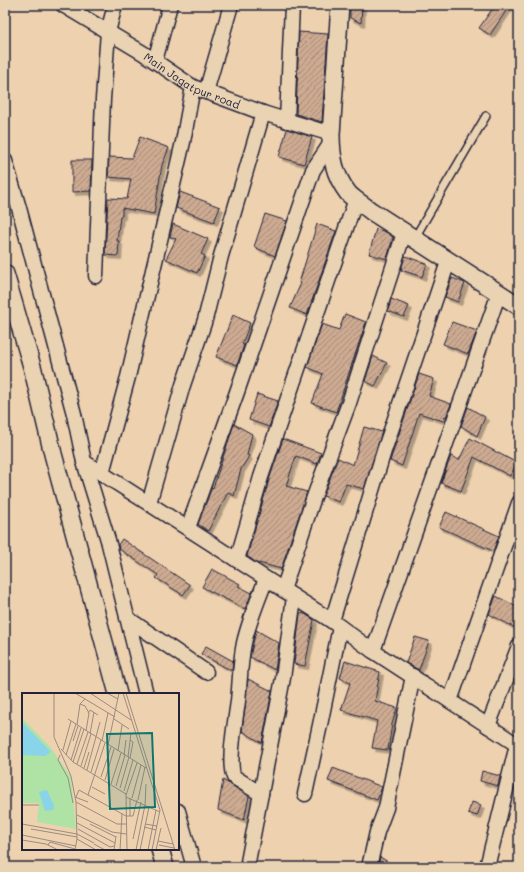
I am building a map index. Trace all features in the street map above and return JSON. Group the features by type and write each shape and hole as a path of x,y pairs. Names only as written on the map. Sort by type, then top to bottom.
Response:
{"street":[{"path":"96,276 103,99 108,32 115,5"},
{"path":"155,61 170,5"},
{"path":"206,92 231,5"},
{"path":"287,121 292,5"},
{"path":"340,5 331,139 331,154 335,170 349,193 371,211 448,262 519,306"},
{"name":"Main Jagatpur road","path":"68,6 193,87 287,121 331,139"},
{"path":"102,473 128,378 183,142 193,87"},
{"path":"149,503 183,384 205,320 221,256 263,113"},
{"path":"188,528 237,392 313,170 331,139"},
{"path":"5,161 74,414 84,462 102,518 146,693"},
{"path":"237,560 261,477 356,199"},
{"path":"247,867 283,678 289,594 314,496 409,236"},
{"path":"305,794 320,725 336,624 384,451 448,262"},
{"path":"5,274 33,370 53,454 118,693"},
{"path":"373,651 499,293"},
{"path":"84,462 336,624 373,651 518,746 487,867"},
{"path":"450,701 519,503"},
{"path":"261,794 234,777 232,774 232,764 244,643 251,618 266,579"},
{"path":"127,618 206,672"},
{"path":"488,726 519,646"},
{"path":"369,867 377,832 386,808 413,676"},
{"path":"179,815 194,867"},
{"path":"160,850 165,867"}],"lane":[{"path":"409,236 486,116"}],"building":[{"path":"350,5 362,5 361,23 350,18"},
{"path":"495,5 510,5 490,35 479,28"},
{"path":"299,32 328,34 322,122 296,114"},
{"path":"287,129 312,137 304,164 279,157"},
{"path":"140,137 169,148 162,165 154,214 122,208 117,241 119,241 118,256 105,255 108,198 127,199 131,179 108,177 109,157 132,158"},
{"path":"72,160 92,160 91,191 72,192"},
{"path":"180,192 220,207 214,222 176,208"},
{"path":"265,214 287,221 275,256 254,247"},
{"path":"173,224 208,239 201,254 205,256 197,273 166,259 176,239 170,237"},
{"path":"317,224 336,231 307,315 290,308 301,283 299,283"},
{"path":"376,229 386,232 393,237 387,259 369,254"},
{"path":"405,256 427,264 422,277 401,270"},
{"path":"452,278 465,283 458,302 445,297"},
{"path":"391,299 409,306 404,317 388,311"},
{"path":"345,314 366,322 336,412 312,403 323,374 307,367 322,324 339,330"},
{"path":"233,315 250,323 242,344 244,345 237,365 216,357"},
{"path":"452,322 477,331 468,354 443,344"},
{"path":"373,356 387,363 375,386 365,381"},
{"path":"419,374 434,379 429,396 451,404 443,421 419,413 402,466 390,461"},
{"path":"257,394 278,401 269,427 249,420"},
{"path":"468,407 485,417 477,436 461,426"},
{"path":"234,424 252,434 247,455 249,456 241,469 234,496 228,492 208,531 198,524 212,487 213,488"},
{"path":"364,427 382,432 364,489 346,484 339,502 323,496 338,458 353,465"},
{"path":"470,438 517,463 510,476 474,457 461,491 441,483 451,456 459,460"},
{"path":"283,439 321,453 317,464 296,456 286,486 307,492 281,569 258,564 247,556 269,480"},
{"path":"446,512 499,536 493,551 439,527"},
{"path":"122,539 190,585 183,595 156,578 158,575 119,549 118,545"},
{"path":"212,569 240,584 238,586 252,593 245,609 202,587"},
{"path":"496,596 519,608 519,630 489,614"},
{"path":"300,613 305,614 314,620 305,666 294,664"},
{"path":"256,630 279,643 275,670 250,657"},
{"path":"415,637 429,641 419,670 406,663"},
{"path":"206,646 233,661 232,671 201,654"},
{"path":"345,661 380,672 375,701 397,708 392,724 388,750 372,748 377,721 341,710 350,683 340,678"},
{"path":"248,679 272,691 262,743 242,731"},
{"path":"333,768 382,787 377,800 328,781"},
{"path":"482,771 500,776 498,786 480,781"},
{"path":"223,780 249,796 244,820 218,810"},
{"path":"472,802 481,805 477,816 468,813"},
{"path":"380,857 396,867 378,867"}]}
